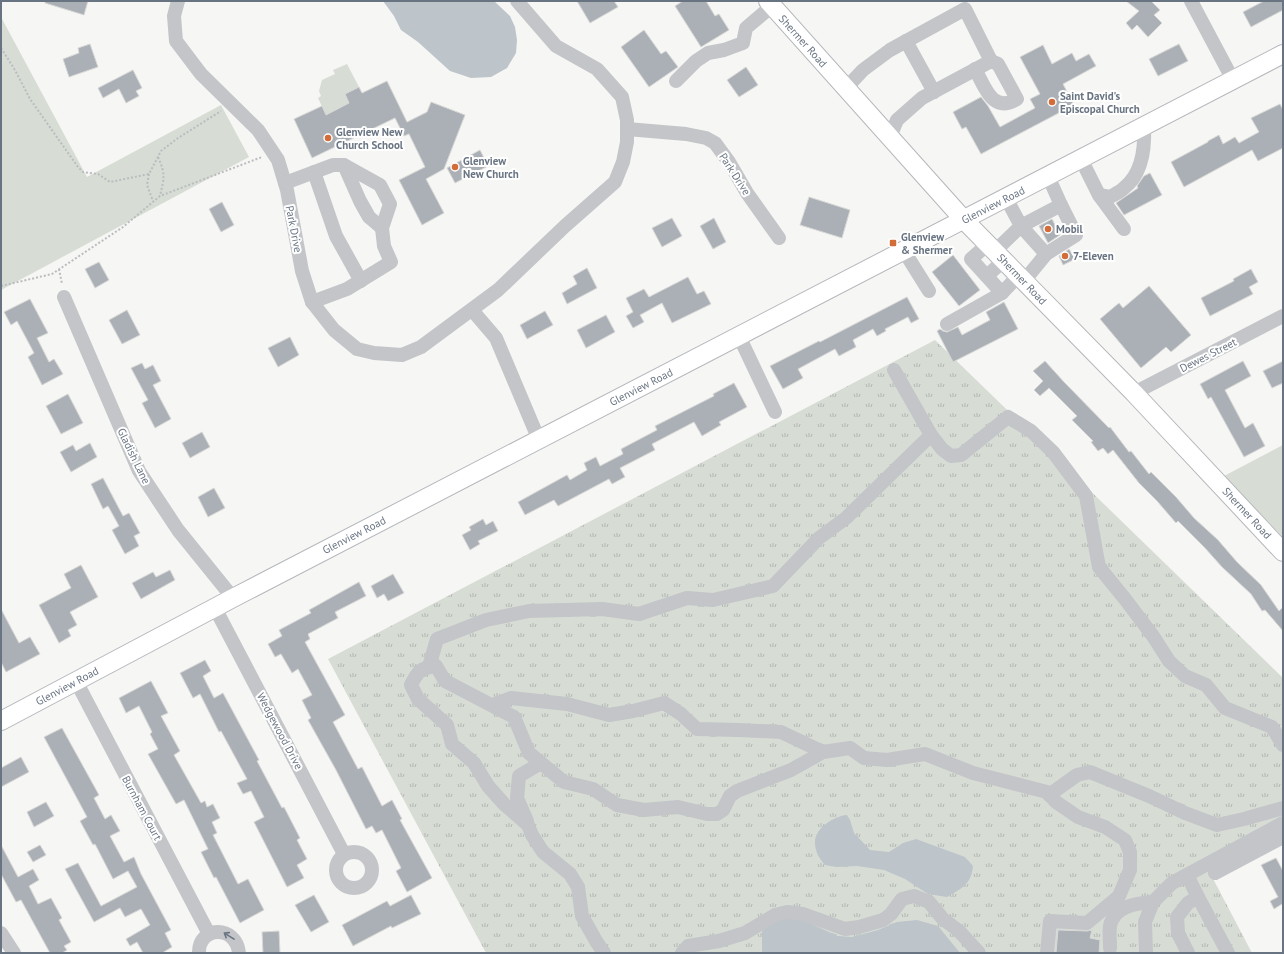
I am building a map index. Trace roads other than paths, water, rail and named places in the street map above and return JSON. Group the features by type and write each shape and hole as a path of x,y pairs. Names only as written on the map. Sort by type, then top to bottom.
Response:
{"main road":[{"name":"Shermer Road","path":"770,3 964,220 1134,393 1283,552"},
{"name":"Glenview Road","path":"1,721 233,598 1283,54"}],"street":[{"name":"Park Drive","path":"178,1 174,16 176,41 201,74 258,130 278,160 285,183 302,271 312,302 334,330 357,349 374,353 402,355 421,347 472,310 507,281 565,226 615,182 623,162 627,142 627,120 622,96 597,69 556,46 517,1"},
{"path":"1191,1 1233,80"},
{"path":"676,81 696,61 708,53 724,50 743,43 746,28 770,3"},
{"path":"846,88 863,70 890,50 965,9 991,61 998,64 1017,99 1009,104 999,104 991,99 975,69"},
{"path":"906,41 934,92"},
{"path":"890,137 897,120 922,98 991,61"},
{"path":"1099,195 1110,197 1125,188 1134,176 1142,159 1144,127"},
{"name":"Park Drive","path":"627,129 686,134 706,138 715,143 729,162 747,193 779,238"},
{"path":"1082,159 1099,195 1124,229"},
{"path":"285,183 333,166 344,165 380,185 390,204 382,228 384,246 391,262 348,289 312,302"},
{"path":"344,165 369,217 382,228"},
{"path":"314,172 336,236 360,281"},
{"path":"947,324 1002,293 1022,278 1046,254 1076,235 1048,176"},
{"path":"1006,198 1021,226 1046,254"},
{"path":"987,276 996,252 1021,226 1061,205"},
{"path":"904,251 929,291"},
{"path":"996,252 971,259 1002,293"},
{"name":"Gladish Lane","path":"64,298 139,471 178,530 233,598"},
{"path":"472,310 496,338 539,440"},
{"name":"Dewes Street","path":"1134,393 1283,316"},
{"path":"739,336 775,412"},
{"path":"894,370 931,435 942,449 951,456 961,455 1008,417 1031,431 1053,452 1086,496 1099,567 1130,605 1169,661 1185,676 1206,685 1225,708 1272,727 1283,744"},
{"path":"429,667 437,639 486,620 529,611 602,609 640,614 687,598 713,600 773,586 819,538 846,518 931,435"},
{"name":"Wedgewood Drive","path":"215,608 344,854"},
{"path":"528,825 504,804 488,786 474,763 452,744 447,725 418,699 411,685 416,674 423,668 436,666 445,681 514,717 529,753 564,782 593,789 617,805 644,810 678,807 707,814 718,814 724,810 730,796 737,791 791,770 823,752 850,748 864,758 887,760 925,754 973,773 1047,792 1056,802 1078,817 1105,827 1125,840 1130,852 1130,870 1120,896 1087,923 1050,921 1047,953"},
{"name":"Burnham Court","path":"76,681 209,934"},
{"path":"493,705 512,698 567,704 609,715 633,711 664,703 681,714 697,729 781,732 823,752"},
{"path":"541,763 519,776 517,798 532,835 543,852 570,874 578,887 582,916 604,953"},
{"path":"1050,795 1077,775 1090,772 1149,796 1184,813 1217,825 1283,808"},
{"path":"1146,953 1145,922 1153,902 1172,884 1283,823"},
{"path":"1215,873 1283,837"},
{"path":"1187,875 1228,953"},
{"path":"682,953 688,946 745,933 775,915 787,912 803,914 845,929 859,927 883,920 891,914 902,899 914,896 929,902 979,953"},
{"path":"1188,953 1178,933 1177,917 1188,903 1198,897"},
{"path":"1110,948 1110,924 1116,914 1136,903 1153,902"},
{"path":"199,953 199,948 202,942 209,934 217,932 228,934 234,938 238,945 239,953"},
{"path":"1,933 14,953"}],"place":[{"name":"Saint David's Episcopal Church","path":"1052,102"},
{"name":"Glenview New Church School","path":"328,138"},
{"name":"Glenview New Church","path":"455,167"},
{"name":"Mobil","path":"1048,229"},
{"name":"Glenview & Shermer","path":"893,243"},
{"name":"7-Eleven","path":"1065,256"}]}
